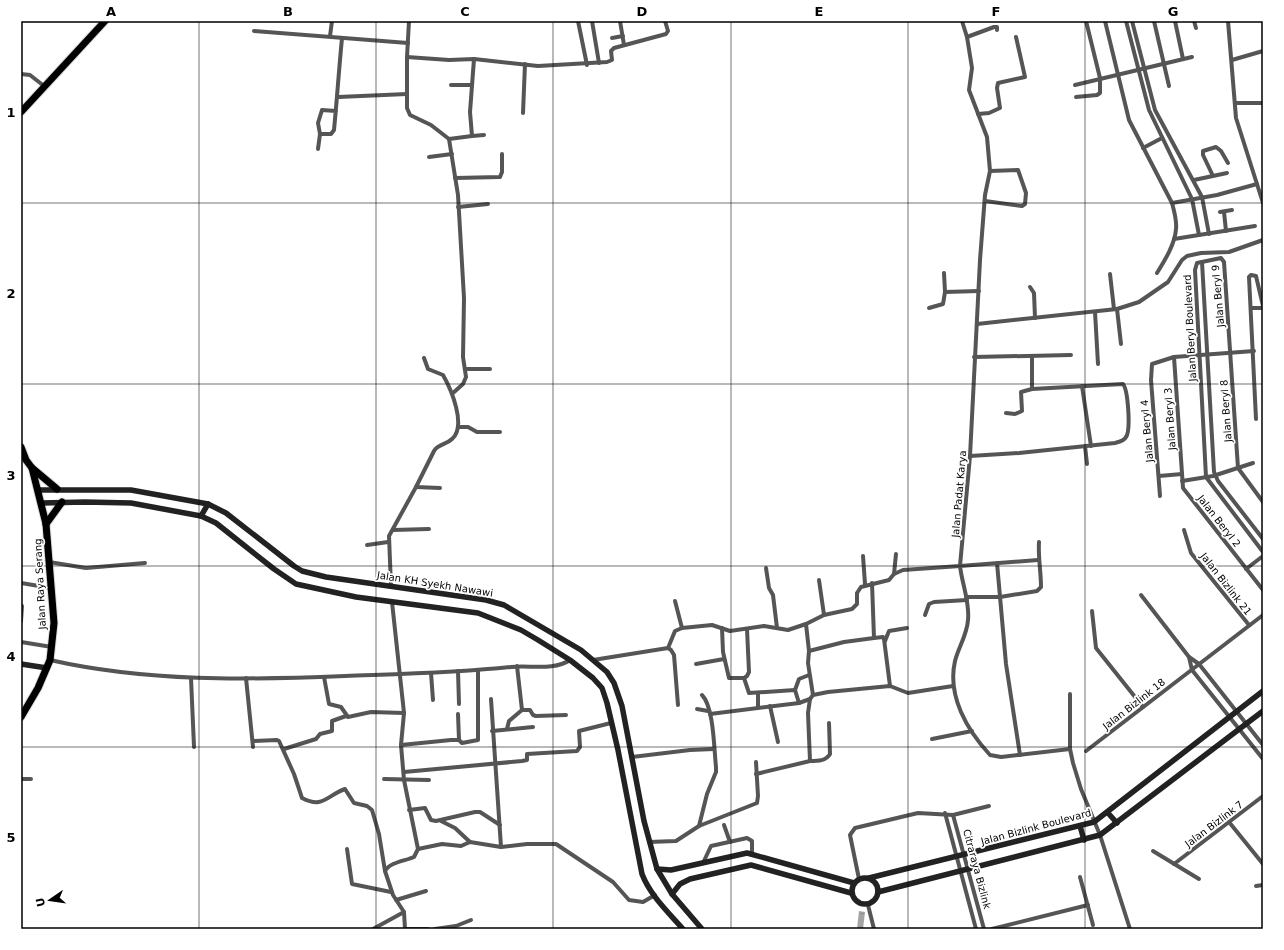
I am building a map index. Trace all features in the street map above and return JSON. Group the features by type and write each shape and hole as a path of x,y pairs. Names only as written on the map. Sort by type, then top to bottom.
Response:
{"highway":[{"path":"21,111 105,21"},
{"name":"Jalan Raya Serang","path":"21,447 26,460 32,468 42,503 46,524 54,623 50,660 32,700 21,718"},
{"path":"32,468 57,490"},
{"path":"46,524 62,502"}],"main road":[{"name":"Jalan KH Syekh Nawawi","path":"38,490 131,490 208,504 226,513 302,571 326,577 486,600 504,605 581,650 607,672 614,683 622,706 649,842 658,869 672,894 702,929"},
{"path":"42,503 131,503 201,516 216,523 282,576 296,584 356,597 462,611 488,616 521,630 570,660 593,678 602,688 607,703 640,865 645,882 683,929"},
{"path":"201,516 208,504"},
{"path":"21,664 47,668"},
{"name":"Jalan Bizlink Boulevard","path":"869,878 1094,822 1108,813 1263,691"},
{"path":"878,892 1100,835 1263,711"},
{"path":"1108,813 1117,823"},
{"path":"1080,826 1084,840"},
{"path":"658,869 671,870 739,854 752,854 856,881 869,878 874,882 878,892 873,902 868,905 857,903 851,894 844,891 751,865 690,879 680,884 672,894"},
{"path":"851,894 856,881"}],"street":[{"path":"330,36 332,21"},
{"path":"409,21 407,108 410,115 431,125 449,139 455,178 464,298 463,357 466,369 465,381 453,393"},
{"path":"578,21 587,65"},
{"path":"592,21 599,63"},
{"path":"620,21 624,45"},
{"path":"407,57 449,60 474,59 538,66 587,65 611,62 612,49 666,34 668,31 665,21"},
{"name":"Jalan Padat Karya","path":"962,21 968,37 972,68 969,90 987,137 990,171 985,201 974,357 970,456 960,566 967,598 969,618 967,632 956,659 954,686 961,714 990,755 997,757 1020,755"},
{"path":"1076,97 1099,94 1100,78 1086,21"},
{"path":"1105,21 1129,120 1172,203 1176,228 1174,239 1157,273"},
{"path":"1126,21 1148,110 1192,199 1199,235"},
{"path":"1132,21 1155,110 1194,180 1202,198 1209,234"},
{"path":"1154,21 1169,86"},
{"path":"1175,21 1183,59"},
{"path":"1194,21 1196,28"},
{"path":"1228,21 1237,124 1263,203"},
{"path":"968,37 994,27 997,27 997,30"},
{"path":"254,31 408,43"},
{"path":"612,38 623,36"},
{"path":"978,114 989,113 1000,108 997,88 998,83 1025,77 1016,37"},
{"path":"320,134 334,132 342,38"},
{"path":"1232,60 1263,51"},
{"path":"1074,85 1192,57"},
{"path":"472,136 470,112 474,59"},
{"path":"523,113 525,64"},
{"path":"21,74 30,75 44,86"},
{"path":"451,85 472,85"},
{"path":"338,97 407,94"},
{"path":"1236,104 1263,103"},
{"path":"318,149 320,134 318,123 322,110 336,111"},
{"path":"1159,132 1165,129"},
{"path":"449,139 484,135"},
{"path":"1143,148 1162,138"},
{"path":"1213,176 1203,155 1203,151 1216,147 1221,151 1228,163"},
{"path":"429,157 452,154"},
{"path":"455,178 500,177 502,172 502,154"},
{"path":"985,201 1022,206 1026,202 1026,193 1018,170 990,171"},
{"path":"1194,180 1227,173"},
{"path":"1172,203 1226,193 1257,184"},
{"path":"458,208 488,204"},
{"path":"1226,231 1222,212 1232,210"},
{"path":"1174,239 1256,226"},
{"path":"977,324 1116,309 1139,302 1168,282 1182,260 1190,254 1229,252 1263,240"},
{"name":"Jalan Beryl 9","path":"1202,262 1219,258 1223,260 1230,353"},
{"name":"Jalan Beryl Boulevard","path":"1211,476 1203,355 1195,268 1197,263 1202,262 1203,355 1211,476"},
{"path":"929,308 943,304 945,292 944,273"},
{"path":"1110,274 1121,344"},
{"path":"1251,308 1263,307 1256,276 1253,274 1249,277 1251,308 1254,351 1256,419"},
{"path":"1030,287 1034,293 1035,318"},
{"path":"945,292 979,291"},
{"path":"1095,312 1098,364"},
{"path":"1174,357 1254,351"},
{"name":"Jalan Beryl 8","path":"1230,353 1238,468"},
{"path":"974,357 1071,355"},
{"path":"1032,356 1032,389"},
{"name":"Jalan Beryl 4","path":"1160,496 1151,380 1152,364 1174,357"},
{"name":"Jalan Beryl 3","path":"1174,357 1182,481"},
{"path":"391,586 388,542 389,536 436,447 453,439 458,427 453,393 443,375 428,369 424,358"},
{"path":"466,369 490,369"},
{"path":"970,456 1012,454 1115,443 1124,440 1129,432 1126,387 1120,383 1032,389 1021,392 1022,411 1015,414 1006,413"},
{"path":"1082,386 1091,446"},
{"path":"458,427 468,427 477,432 500,432"},
{"path":"1085,446 1087,464"},
{"path":"1182,481 1211,476 1253,463"},
{"path":"1238,468 1263,502"},
{"path":"1159,476 1182,474"},
{"path":"1211,476 1263,539"},
{"path":"1211,476 1263,552"},
{"name":"Jalan Beryl 2","path":"1182,481 1185,490 1263,590"},
{"path":"416,487 440,488"},
{"path":"393,530 429,529"},
{"name":"Jalan Bizlink 21","path":"1184,530 1191,553 1248,625"},
{"path":"367,545 388,542"},
{"path":"925,615 929,604 934,602 967,598 1000,597 1032,592 1041,587 1038,542"},
{"path":"894,574 896,554"},
{"path":"863,556 865,584"},
{"path":"1246,569 1263,556"},
{"path":"668,648 675,631 682,628 712,625 736,631 764,626 788,630 806,624 824,615 855,607 857,604 858,590 865,584 889,580 894,574 903,570 1038,560"},
{"path":"49,562 86,568 145,563"},
{"path":"996,563 1006,664 1020,755 1070,749"},
{"path":"766,568 769,588 773,595 777,628"},
{"path":"819,580 824,615"},
{"path":"21,583 51,588"},
{"path":"872,583 874,638"},
{"path":"1141,595 1189,656 1199,664 1263,745"},
{"path":"675,601 682,628"},
{"path":"385,872 387,867 414,858 418,850 404,780 402,745 404,713 392,602"},
{"path":"21,621 22,606"},
{"path":"1092,611 1096,648 1143,707"},
{"name":"Jalan Bizlink 18","path":"1086,751 1248,625 1263,615"},
{"path":"806,624 809,651 809,675 813,695"},
{"path":"722,628 724,660 728,678 744,678 749,672 747,629"},
{"path":"890,686 885,641 890,630 907,628"},
{"path":"809,651 844,642 874,638 883,637 885,641"},
{"path":"21,642 52,647"},
{"path":"593,660 668,648 672,650 674,655 678,705"},
{"path":"1189,656 1192,670 1230,716 1263,760"},
{"path":"50,660 89,667 191,678 246,678 432,673 517,666 560,666 570,660"},
{"path":"696,664 724,660"},
{"path":"517,666 522,710"},
{"path":"402,745 459,740 462,743 478,740 478,670"},
{"path":"458,671 459,704"},
{"path":"432,673 433,700"},
{"path":"799,703 795,690 799,679 809,675"},
{"path":"324,677 329,704 341,707 346,716"},
{"path":"191,678 194,747"},
{"path":"246,678 253,747"},
{"path":"744,678 748,692 758,693 795,690"},
{"path":"810,761 808,712 810,699 813,695 828,692 890,686 908,693 954,686"},
{"path":"758,693 758,707"},
{"path":"1070,694 1070,749 1081,789 1100,835 1130,929"},
{"path":"699,826 707,794 716,772 709,712 702,695"},
{"path":"490,699 501,847"},
{"path":"697,709 709,712 799,703 810,699"},
{"path":"770,706 778,742"},
{"path":"507,729 509,721 522,710 530,710 532,715 536,716 566,715"},
{"path":"284,749 316,739 320,734 332,730 332,721 346,716 352,717 371,712 404,713"},
{"path":"458,714 459,740"},
{"path":"404,772 496,764 526,760 527,754 577,751 580,747 579,731 611,723"},
{"path":"756,774 810,761 818,762 830,754 829,723"},
{"path":"492,731 533,727"},
{"path":"932,739 972,731"},
{"path":"253,741 277,740 284,749 302,798 311,803 322,802 345,789 354,803 367,806 372,810 379,834 385,872 391,892 404,912 405,929 428,929"},
{"path":"632,757 690,750 714,749"},
{"path":"649,842 676,841 699,826 757,803 756,762"},
{"path":"21,779 31,779"},
{"path":"384,779 429,780"},
{"name":"Jalan Bizlink 7","path":"1174,864 1263,796"},
{"path":"856,881 850,835 851,831 855,828 918,812 945,813 953,815 990,806"},
{"path":"409,810 425,808 431,820 441,821 480,812 500,825"},
{"name":"Citraraya Bizlink","path":"945,813 960,856 968,869 984,929"},
{"name":"Citraraya Bizlink","path":"953,815 960,856 960,871 976,929"},
{"path":"441,821 455,828 470,842"},
{"path":"1230,822 1263,864"},
{"path":"724,825 730,842"},
{"path":"703,863 711,846 730,842 750,839 752,854"},
{"path":"418,850 442,844 461,846 470,842 501,847 527,844 556,844 612,882 629,900 643,902 655,895"},
{"path":"347,849 352,884 391,892"},
{"path":"1153,851 1198,880"},
{"path":"1080,878 1093,925"},
{"path":"1256,886 1263,885"},
{"path":"396,900 426,891"},
{"path":"868,905 874,929"},
{"path":"992,929 1088,905"},
{"path":"373,929 404,912"},
{"path":"435,929 456,926 471,920"}],"water":[{"path":"859,911 865,912 863,929 857,929"}]}
